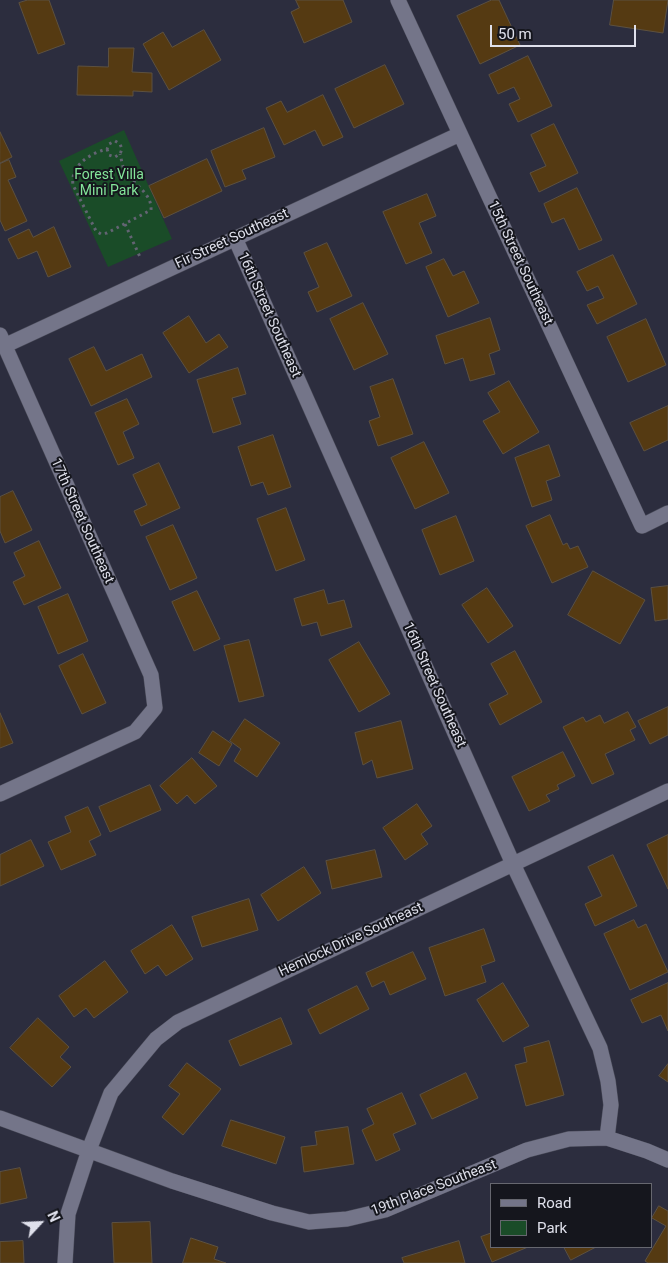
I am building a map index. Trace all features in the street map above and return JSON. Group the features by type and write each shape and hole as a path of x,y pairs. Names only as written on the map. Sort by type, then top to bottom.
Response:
{"street":[{"name":"15th Street Southeast","path":"398,0 642,526 668,513"},
{"name":"Fir Street Southeast","path":"2,340 235,238 460,134"},
{"name":"16th Street Southeast","path":"235,238 513,864 600,1048 608,1081 611,1105 607,1138"},
{"name":"17th Street Southeast","path":"0,794 135,732 155,708 151,675 2,340"},
{"name":"Hemlock Drive Southeast","path":"65,1263 68,1214 89,1150 111,1093 156,1039 178,1022 668,792"},
{"name":"19th Place Southeast","path":"0,1118 181,1184 272,1213 308,1222 347,1219 385,1210 527,1150 569,1140 607,1138 668,1160"}],"path":[{"path":"117,142 122,146 120,154 124,170 146,193 152,207 151,210 107,233 98,233 73,185 73,179 79,165 85,158 107,149 109,144 117,142"},
{"path":"107,149 112,156 120,154"},
{"path":"125,224 140,257"}],"green space":[{"name":"Forest Villa Mini Park","path":"124,130 172,239 108,267 59,161"}],"building":[{"path":"28,0 49,0 65,44 38,54 19,3"},
{"path":"296,0 343,0 352,22 304,43 291,12 299,8"},
{"path":"492,0 499,0 520,45 480,64 457,16"},
{"path":"614,0 668,0 663,33 610,25"},
{"path":"204,30 221,60 169,90 143,44 163,32 172,47"},
{"path":"109,48 134,48 132,72 152,73 152,92 133,91 133,96 77,95 78,66 108,67"},
{"path":"528,56 552,106 518,122 509,104 520,99 514,87 498,94 489,75"},
{"path":"385,65 404,104 354,128 335,89"},
{"path":"323,95 343,137 323,146 315,130 284,145 266,108 281,101 287,112"},
{"path":"554,124 578,173 539,192 530,173 546,166 531,135"},
{"path":"264,128 275,157 242,170 246,179 225,187 211,151"},
{"path":"0,132 12,157 0,163"},
{"path":"207,159 222,191 164,218 149,186"},
{"path":"9,160 16,177 8,180 27,221 5,231 0,220 0,164"},
{"path":"577,188 602,240 579,250 564,218 552,223 544,204"},
{"path":"427,194 436,216 419,223 432,253 406,264 383,212"},
{"path":"54,227 71,267 48,277 37,251 18,259 8,239 29,229 33,237"},
{"path":"327,243 352,296 317,312 308,292 319,287 304,253"},
{"path":"613,255 637,304 597,324 587,305 604,298 598,286 587,291 577,272"},
{"path":"444,259 453,276 464,271 479,303 448,317 426,267"},
{"path":"363,303 388,354 354,370 330,319"},
{"path":"189,316 206,343 219,334 228,347 189,373 163,333"},
{"path":"490,318 500,350 489,354 495,374 470,381 463,358 445,364 436,336"},
{"path":"646,319 666,365 628,382 607,337"},
{"path":"94,347 106,371 142,354 152,377 91,406 69,359"},
{"path":"238,368 246,394 232,398 241,424 213,433 197,380"},
{"path":"393,379 413,434 378,446 369,421 380,417 370,387"},
{"path":"509,381 539,432 503,454 483,421 500,412 488,393"},
{"path":"127,399 139,424 123,432 134,458 118,465 95,413"},
{"path":"668,406 668,440 644,451 630,423"},
{"path":"273,435 291,487 268,495 263,482 251,486 238,447"},
{"path":"424,442 449,493 415,509 391,458"},
{"path":"549,445 560,476 546,481 552,500 532,507 515,458"},
{"path":"159,463 180,508 141,526 134,511 147,505 133,475"},
{"path":"13,491 32,530 5,543 0,531 0,497"},
{"path":"286,508 305,560 276,571 257,519"},
{"path":"550,515 563,545 567,543 570,549 578,546 588,567 552,583 526,526"},
{"path":"456,516 474,561 440,575 422,530"},
{"path":"173,525 197,578 170,590 146,537"},
{"path":"39,541 61,588 24,605 13,582 25,576 14,553"},
{"path":"593,571 645,600 620,644 568,615"},
{"path":"668,586 668,619 655,621 651,588"},
{"path":"487,588 513,626 488,643 462,605"},
{"path":"324,590 328,604 344,600 352,627 321,636 317,622 302,626 294,599"},
{"path":"197,591 220,639 194,651 172,602"},
{"path":"68,594 88,641 58,654 38,607"},
{"path":"249,640 264,696 239,702 224,646"},
{"path":"359,642 390,694 359,712 329,660"},
{"path":"515,651 542,702 500,725 489,704 508,694 491,664"},
{"path":"83,654 106,703 82,714 59,666"},
{"path":"668,707 668,735 650,744 638,721"},
{"path":"628,712 636,727 630,730 635,740 605,754 614,774 592,784 563,727 583,717 586,722 600,715 604,723"},
{"path":"0,713 13,743 0,748"},
{"path":"245,719 280,743 257,777 234,761 241,749 230,741"},
{"path":"401,721 413,769 377,778 372,760 363,765 355,733"},
{"path":"213,731 232,744 219,766 199,753"},
{"path":"563,752 575,776 557,785 559,789 546,795 550,801 529,811 512,777"},
{"path":"192,758 217,786 195,804 187,795 177,804 160,786"},
{"path":"150,785 161,810 110,832 99,807"},
{"path":"417,804 432,826 421,834 428,844 405,860 383,828"},
{"path":"88,807 101,835 89,841 96,855 61,870 48,842 71,832 65,817"},
{"path":"668,835 668,889 647,845"},
{"path":"31,840 44,866 0,886 0,855"},
{"path":"375,850 382,877 332,889 326,861"},
{"path":"613,855 637,906 595,926 585,904 602,896 588,867"},
{"path":"304,867 321,893 278,921 261,895"},
{"path":"249,899 258,930 202,947 192,917"},
{"path":"634,920 638,928 646,924 668,972 630,990 604,934"},
{"path":"172,925 193,959 166,976 158,965 145,974 131,951"},
{"path":"484,929 495,961 481,966 486,982 445,996 429,948"},
{"path":"413,952 426,979 390,995 384,981 372,987 366,973"},
{"path":"105,961 128,992 94,1018 86,1008 74,1017 59,996"},
{"path":"503,983 529,1026 503,1042 477,1000"},
{"path":"668,983 668,1031 661,1015 642,1023 631,1000"},
{"path":"357,986 369,1009 320,1034 308,1010"},
{"path":"38,1018 69,1047 60,1057 71,1067 52,1087 10,1048"},
{"path":"281,1018 292,1044 240,1066 229,1041"},
{"path":"549,1041 564,1095 526,1106 515,1065 527,1062 524,1048"},
{"path":"187,1063 221,1089 183,1135 162,1117 180,1094 169,1086"},
{"path":"668,1064 668,1082 659,1076"},
{"path":"466,1073 478,1098 432,1119 420,1095"},
{"path":"402,1093 416,1124 393,1134 400,1150 376,1161 362,1130 374,1124 367,1109"},
{"path":"231,1120 285,1137 276,1164 222,1146"},
{"path":"348,1127 354,1164 304,1172 301,1147 317,1145 315,1132"},
{"path":"20,1168 27,1198 0,1204 0,1172"},
{"path":"659,1206 668,1211 668,1263 648,1263 645,1261 666,1226 653,1219"},
{"path":"150,1222 152,1263 114,1263 112,1223"},
{"path":"490,1234 490,1248 526,1248 492,1262 481,1237"},
{"path":"191,1238 218,1247 214,1259 226,1263 183,1263"},
{"path":"23,1241 24,1263 0,1263 0,1242"},
{"path":"459,1241 465,1263 404,1263 402,1258"},
{"path":"565,1248 594,1248 571,1260"}]}
